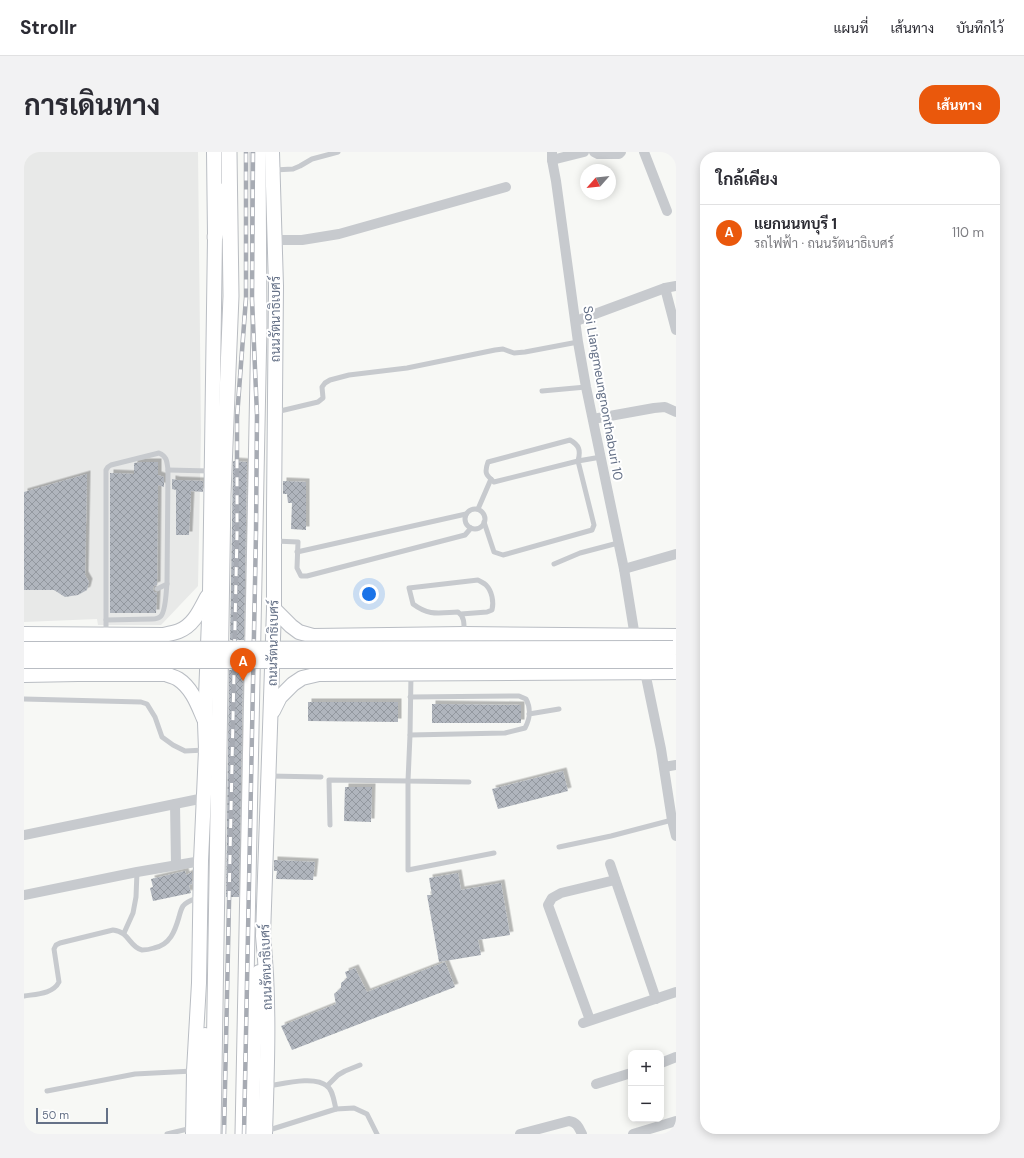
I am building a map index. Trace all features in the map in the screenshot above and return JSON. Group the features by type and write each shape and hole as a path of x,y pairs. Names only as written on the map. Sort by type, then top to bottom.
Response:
{"main road":[{"path":"196,1132 194,1071 200,983 201,861 206,750 210,593 215,237 214,152"},
{"name":"ถนนรัตนาธิเบศร์","path":"244,1134 259,333 258,152"},
{"name":"ถนนรัตนาธิเบศร์","path":"261,1133 266,1087 268,1012 266,962 263,936 274,609 276,294 272,152"},
{"path":"215,237 229,156"},
{"path":"213,1134 223,502 232,296 229,156"},
{"path":"24,634 163,635 179,631 189,626 196,618 210,593"},
{"path":"274,609 299,632 313,636 464,634 635,637 675,654"},
{"path":"163,635 176,642 179,649 180,659 166,674"},
{"path":"313,636 301,645 298,654 300,662 306,670 319,674"},
{"path":"24,649 675,654"},
{"path":"24,661 675,654"},
{"path":"271,715 280,697 294,684 302,678 319,674 645,672 675,654"},
{"path":"24,675 166,674 178,679 188,687 195,698 206,723"},
{"path":"261,1133 254,1061 257,990 263,936"},
{"path":"196,1132 205,1057 204,1009 200,983"},
{"path":"205,1057 215,1033"}],"street":[{"path":"552,156 584,152"},
{"path":"594,152 598,154 619,154 621,152"},
{"path":"644,152 667,211"},
{"name":"Soi Liangmeungnonthaburi 10","path":"552,156 578,342 624,569 635,637"},
{"path":"275,240 302,240 340,234 506,187"},
{"path":"576,321 665,288 676,286"},
{"path":"665,288 676,330"},
{"path":"593,419 665,407 676,412"},
{"path":"624,569 676,554"},
{"path":"645,672 673,805 672,820 676,836"},
{"path":"664,767 676,765"},
{"path":"24,835 204,798"},
{"path":"175,804 176,864"},
{"path":"24,895 176,864 201,861"},
{"path":"610,864 614,880 656,999"},
{"path":"614,880 561,893 552,898 548,905 586,1022 676,992"},
{"path":"664,1061 676,1058"},
{"path":"596,1084 628,1074"},
{"path":"633,1134 676,1120"},
{"path":"520,1134 569,1121 577,1124 582,1134"}],"lane":[{"path":"273,170 293,169 312,158 338,152"},
{"path":"275,412 318,402 322,398 322,387 325,383 348,375 407,368 495,350 503,349 514,353 525,352 578,342"},
{"path":"542,391 586,387"},
{"path":"297,552 466,514 471,509 478,509 483,513 484,522 494,552 503,556 592,530 594,525 578,461 580,453 577,444 570,440 488,462 486,469 488,477 494,482 578,461 601,457"},
{"path":"106,620 152,619 161,616 164,610 167,584 166,485 168,470 167,459 163,454 159,453 111,465 106,470 106,620 106,635"},
{"path":"168,470 211,471"},
{"path":"478,509 491,479"},
{"path":"466,514 465,520 471,528 480,527 484,522"},
{"path":"274,541 298,542 296,568 301,576 307,576 465,535 471,528"},
{"path":"554,564 580,553 618,542"},
{"path":"461,614 487,612 492,610 493,605 491,592 487,586 478,580 409,588 413,604 420,610 429,613 458,612 461,614 463,618 464,634"},
{"path":"157,589 167,584"},
{"path":"411,673 408,781 408,870 494,853"},
{"path":"410,697 520,696 526,698 529,714 525,728 505,733 410,735"},
{"path":"24,699 141,702 146,704 155,717 162,737 184,751 206,750"},
{"path":"529,714 559,708"},
{"path":"268,776 321,777"},
{"path":"330,825 330,780 469,782"},
{"path":"559,847 611,836 672,820"},
{"path":"124,933 133,913 136,897 137,872"},
{"path":"24,996 50,991 56,987 59,982 54,949 60,942 112,930 119,930 124,933 135,946 142,950 159,948 169,940 175,930 184,905 201,897"},
{"path":"327,1086 338,1075 360,1065"},
{"path":"47,1091 135,1074 194,1071"},
{"path":"266,1087 306,1080 317,1081 327,1086 331,1092 336,1109"},
{"path":"261,1133 336,1109 354,1108 367,1114 377,1134"},
{"path":"167,1134 196,1132"}],"shaded area":[{"path":"24,152 198,152 201,432 198,586 161,625 98,625 97,619 24,622"}],"building":[{"path":"233,461 247,462 244,640 230,640"},
{"path":"158,462 158,475 164,477 164,487 158,485 157,585 154,586 153,589 154,592 157,593 156,613 110,613 110,473 134,474 134,463"},
{"path":"87,474 85,575 89,582 87,590 78,595 65,597 54,590 24,590 24,492"},
{"path":"172,479 203,481 203,492 191,491 189,535 176,535 176,490 172,489"},
{"path":"283,481 306,482 306,530 291,529 292,503 288,503 287,494 283,494"},
{"path":"229,670 243,670 239,897 226,897"},
{"path":"308,702 398,702 398,722 308,721"},
{"path":"432,704 521,705 521,723 432,723"},
{"path":"563,771 568,791 498,809 492,789"},
{"path":"345,787 372,787 371,822 344,821"},
{"path":"274,860 315,862 313,880 276,879 277,871 274,871"},
{"path":"185,871 186,875 192,872 192,884 189,885 191,893 153,901 150,888 153,887 151,879"},
{"path":"458,873 461,890 501,883 510,935 478,940 481,955 439,962 427,895 432,895 429,878"},
{"path":"445,962 455,987 292,1050 281,1026 336,1004 334,994 341,988 341,983 347,978 345,972 355,968 367,992"}],"railway":[{"path":"224,1134 237,533 237,417 246,298 246,152"},
{"path":"244,1134 256,533 257,415 252,299 253,152"}],"place":[{"name":"แยกนนทบุรี 1","path":"243,681"}]}
